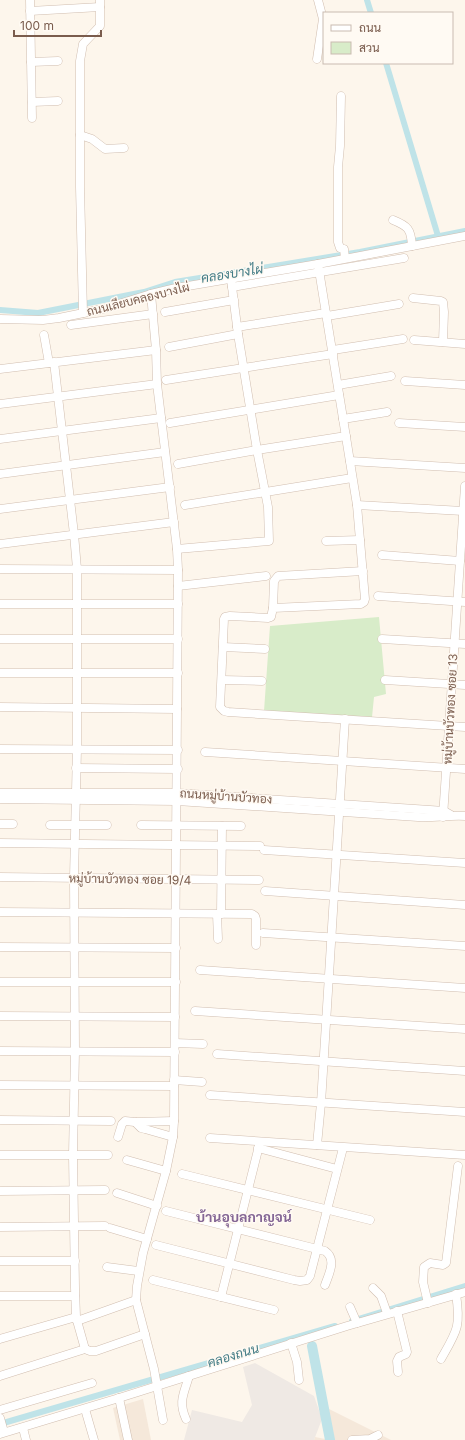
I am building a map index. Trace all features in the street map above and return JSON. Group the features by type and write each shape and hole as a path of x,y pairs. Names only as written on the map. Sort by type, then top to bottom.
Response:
{"street":[{"path":"30,0 32,118"},
{"path":"317,59 323,19 318,0"},
{"path":"30,11 100,4 100,26 87,38 80,50 80,135 84,311"},
{"path":"31,62 58,61"},
{"path":"341,96 338,167 338,245 340,249 344,249 345,255"},
{"path":"32,102 58,101"},
{"path":"80,135 92,139 108,150 124,148"},
{"path":"393,220 407,227 412,244"},
{"name":"ถนนเลียบคลองบางไผ่","path":"0,319 43,320 59,318 84,311 103,309 152,294 232,283 319,268 345,255 465,236"},
{"path":"273,608 361,604 364,602 358,506 352,478 319,268 404,258"},
{"path":"177,549 269,541 270,520 257,450 232,283"},
{"path":"152,294 157,384 174,522 178,570 178,769 174,1137 157,1206 138,1271 136,1300 154,1369 162,1420"},
{"path":"413,298 443,302 443,342"},
{"path":"165,312 234,300"},
{"path":"169,348 238,330 326,314 398,304"},
{"path":"71,325 153,314"},
{"path":"44,335 58,397 74,534 76,569 77,749 74,878 75,1086 73,1155 75,1296 77,1319 85,1349"},
{"path":"166,380 245,368 403,340"},
{"path":"414,340 465,344"},
{"path":"0,369 156,350"},
{"path":"338,385 391,376"},
{"path":"404,381 465,385"},
{"path":"0,404 157,384"},
{"path":"170,423 339,395"},
{"path":"343,419 387,412"},
{"path":"0,439 161,418"},
{"path":"399,423 465,427"},
{"path":"178,464 346,436"},
{"path":"0,474 165,452"},
{"path":"350,461 465,468"},
{"path":"185,505 352,478"},
{"name":"หมู่บ้านบัวทอง ซอย 13","path":"446,814 448,726 454,644 461,602 460,561 465,486"},
{"path":"0,509 170,487"},
{"path":"358,506 463,511"},
{"path":"0,544 174,522"},
{"path":"326,541 360,540"},
{"path":"382,555 460,561"},
{"path":"0,569 178,570"},
{"path":"362,572 278,576 274,581 273,608 271,617 225,617 220,707 224,711 465,727"},
{"path":"178,586 266,576"},
{"path":"378,596 461,602"},
{"path":"0,604 178,604"},
{"path":"0,638 178,639"},
{"path":"382,639 465,644"},
{"path":"223,647 265,649"},
{"path":"0,673 178,673"},
{"path":"222,680 262,681"},
{"path":"385,680 465,685"},
{"path":"0,707 178,709"},
{"path":"317,1145 321,1103 345,719"},
{"path":"0,749 178,750"},
{"path":"205,752 465,769"},
{"path":"76,768 178,769"},
{"name":"ถนนหมู่บ้านบัวทอง","path":"0,793 76,796 177,797 465,816"},
{"name":"ถนนหมู่บ้านบัวทอง","path":"0,799 76,796"},
{"path":"0,824 13,824"},
{"path":"50,824 107,825"},
{"path":"141,825 241,826"},
{"path":"218,939 222,880 222,826"},
{"path":"0,843 222,845 465,863"},
{"name":"หมู่บ้านบัวทอง ซอย 19/4","path":"0,878 259,880"},
{"path":"265,891 465,905"},
{"path":"0,912 254,914 256,925 256,945"},
{"path":"263,933 465,946"},
{"path":"0,946 176,948"},
{"path":"200,970 465,988"},
{"path":"0,982 176,982"},
{"path":"195,1011 465,1029"},
{"path":"0,1016 175,1017"},
{"path":"175,1043 203,1044"},
{"path":"0,1051 175,1052"},
{"path":"217,1054 465,1071"},
{"path":"0,1085 75,1086 202,1082"},
{"path":"210,1095 465,1112"},
{"path":"0,1120 112,1121"},
{"path":"118,1137 123,1122 125,1121 174,1121"},
{"path":"135,1122 141,1128 174,1137"},
{"path":"210,1138 259,1145 317,1145 465,1156"},
{"path":"259,1145 337,1169"},
{"path":"220,1297 259,1145"},
{"path":"156,1245 294,1280 307,1280 310,1276 326,1209 343,1148"},
{"path":"0,1155 108,1155"},
{"path":"127,1160 166,1171"},
{"path":"427,1300 424,1288 426,1265 430,1263 444,1265 446,1262 458,1166"},
{"path":"182,1174 370,1220"},
{"path":"0,1191 105,1190"},
{"path":"117,1193 157,1206"},
{"path":"166,1211 325,1251 331,1257 332,1261 325,1285"},
{"path":"0,1227 108,1227 147,1239"},
{"path":"0,1261 75,1260"},
{"path":"106,1267 138,1271"},
{"path":"153,1280 274,1310"},
{"path":"373,1288 381,1296 387,1312"},
{"path":"0,1418 2,1432 23,1428 119,1398 157,1384 189,1376 356,1321 387,1312 397,1311 427,1300 465,1292"},
{"path":"441,1359 457,1327 459,1312 456,1294"},
{"path":"0,1296 75,1296"},
{"path":"0,1339 77,1319 136,1300"},
{"path":"352,1309 356,1321"},
{"path":"397,1311 407,1352 397,1360 398,1372"},
{"path":"0,1376 85,1349 96,1351 146,1334"},
{"path":"291,1343 297,1362 299,1380"},
{"path":"186,1419 181,1400 189,1376"},
{"path":"0,1410 92,1383"},
{"path":"119,1398 128,1440"},
{"path":"85,1409 94,1440"},
{"path":"23,1428 26,1440"},
{"path":"352,1440 370,1439 378,1435"}],"shaded area":[{"path":"255,1363 314,1396 322,1419 314,1440 184,1440 192,1410 242,1422 252,1405 243,1367"},
{"path":"143,1399 151,1440 120,1440 113,1408"},
{"path":"327,1408 391,1440 314,1440 315,1437 334,1439"}],"green space":[{"path":"379,617 386,694 374,697 372,717 264,711 270,626"}],"waterway":[{"path":"367,0 371,12"},
{"path":"386,64 438,236"},
{"name":"คลองบางไผ่","path":"0,310 38,313 144,292 175,282 360,252 465,231"},
{"name":"คลองถนน","path":"352,1321 465,1286"},
{"name":"คลองถนน","path":"0,1424 335,1326"},
{"path":"312,1346 330,1440"}],"district":[{"name":"บ้านอุบลกาญจน์","path":"244,1216"}]}
